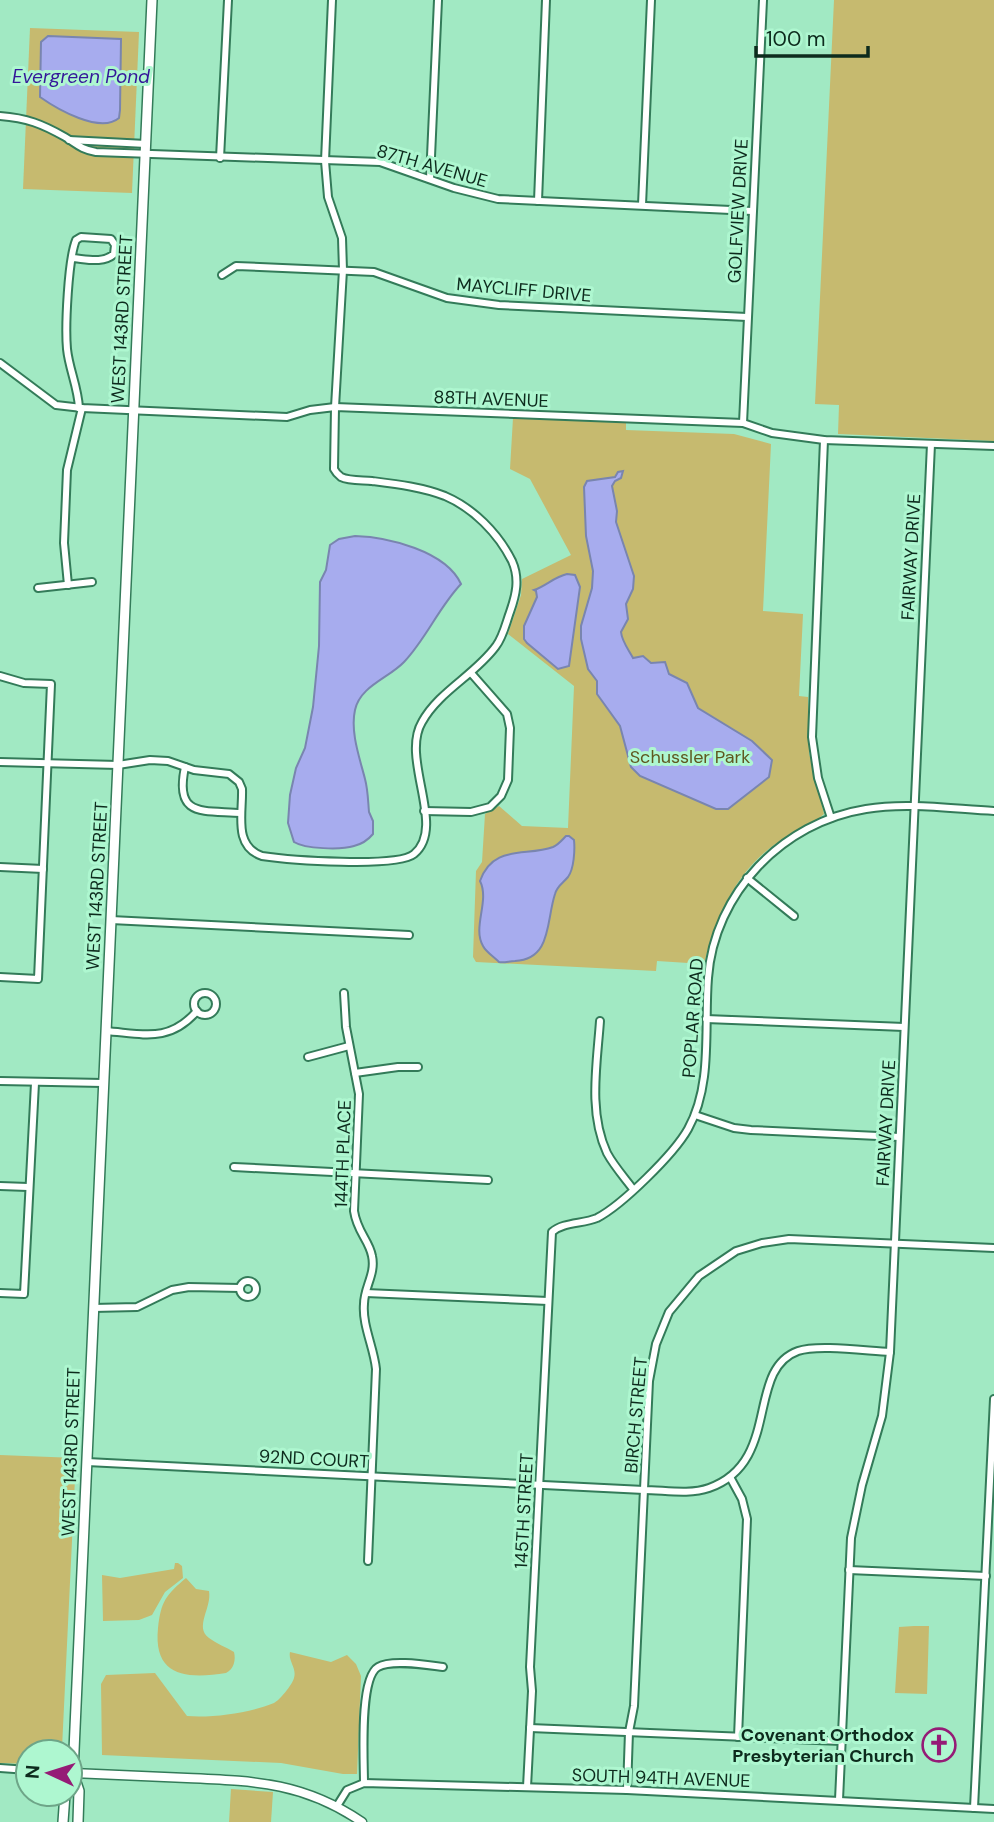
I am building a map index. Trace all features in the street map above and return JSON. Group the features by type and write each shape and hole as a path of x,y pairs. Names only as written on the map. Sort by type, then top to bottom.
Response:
{"main road":[{"name":"WEST 143RD STREET","path":"73,1738 152,0"}],"street":[{"path":"220,158 228,0"},
{"path":"0,762 118,765 150,760 168,761 185,767 229,774 239,782 242,789 242,838 245,844 255,853 282,858 387,862 402,860 418,851 426,833 414,751 418,730 436,704 471,673 497,644 517,593 515,570 511,559 479,518 464,506 445,496 418,489 340,476 333,464 343,270 342,238 328,197 325,161 332,0"},
{"path":"430,179 438,0"},
{"path":"538,201 546,0"},
{"path":"642,205 651,0"},
{"name":"GOLFVIEW DRIVE","path":"743,423 762,0"},
{"path":"0,116 23,117 69,140 146,144"},
{"name":"87TH AVENUE","path":"69,140 85,150 145,155 380,162 498,199 752,211"},
{"path":"68,585 64,543 66,470 80,408 67,345 72,258 76,240 81,237 111,239 115,245 114,254 109,258 72,258"},
{"name":"MAYCLIFF DRIVE","path":"222,275 236,266 374,272 447,298 499,305 747,317"},
{"name":"88TH AVENUE","path":"0,363 56,405 80,408 287,417 310,410 335,407 743,423 772,433 824,440 994,446"},
{"path":"824,440 812,737 818,778 831,818"},
{"name":"FAIRWAY DRIVE","path":"839,1800 851,1538 862,1485 882,1416 890,1352 931,444"},
{"path":"38,588 92,582"},
{"path":"424,811 471,813 490,807 501,796 508,780 510,727 507,714 471,673"},
{"path":"0,676 24,683 51,684 38,979 0,976"},
{"path":"185,767 181,789 189,806 241,813"},
{"name":"POPLAR ROAD","path":"551,1236 554,1229 582,1223 606,1212 679,1143 695,1115 703,1083 708,969 714,941 735,894 747,878 783,843 807,828 831,818 867,808 994,811"},
{"path":"0,867 43,869"},
{"path":"747,878 794,916"},
{"path":"111,919 409,935"},
{"name":"144TH PLACE","path":"344,993 344,1014 359,1107 355,1221 372,1256 373,1273 364,1310 375,1350 376,1369 368,1561"},
{"path":"106,1031 146,1034 173,1032 184,1026 197,1012"},
{"path":"706,1019 904,1027"},
{"path":"600,1021 596,1094 598,1124 607,1152 633,1189"},
{"path":"308,1057 349,1046"},
{"path":"355,1073 418,1067"},
{"path":"0,1081 103,1083"},
{"path":"0,1293 24,1294 35,1083"},
{"path":"695,1115 734,1128 751,1130 899,1137"},
{"path":"234,1167 488,1180"},
{"path":"0,1186 29,1187"},
{"name":"145TH STREET","path":"527,1787 530,1667 551,1236"},
{"name":"BIRCH STREET","path":"627,1790 629,1732 634,1706 649,1381 656,1344 668,1312 699,1276 736,1251 777,1240 994,1248"},
{"path":"93,1308 137,1307 172,1290 189,1287 240,1289"},
{"path":"366,1293 548,1301"},
{"path":"738,1737 747,1519 742,1499 730,1476 740,1468 752,1450 772,1375 790,1354 807,1348 890,1352"},
{"path":"974,1808 994,1399"},
{"name":"92ND COURT","path":"87,1462 644,1490 700,1490 730,1476"},
{"path":"849,1570 985,1576"},
{"path":"337,1806 347,1790 364,1783 366,1698 372,1672 380,1665 396,1663 443,1667"},
{"path":"530,1728 841,1741"},
{"path":"84,1775 259,1781 292,1789 337,1806 362,1822"},
{"name":"SOUTH 94TH AVENUE","path":"364,1783 627,1790 994,1809"}],"green space":[{"path":"834,0 994,0 994,441 838,434 839,405 815,404"},
{"path":"30,28 139,32 132,193 23,189"},
{"name":"Schussler Park","path":"513,418 626,423 626,430 734,434 771,444 763,611 803,614 799,696 808,697 809,753 824,814 774,845 748,869 728,898 714,930 704,964 657,961 656,971 476,962 473,957 476,871 482,862 485,814 499,806 522,826 568,828 574,686 508,634 521,595 522,579 571,555 530,479 510,469"},
{"path":"0,1455 76,1458 62,1738 14,1738 14,1764 0,1763"},
{"path":"175,1563 182,1566 183,1578 165,1592 152,1615 139,1620 103,1621 102,1575 120,1578 174,1569"},
{"path":"186,1578 196,1589 209,1591 203,1628 209,1638 234,1652 234,1664 226,1673 186,1674 167,1665 161,1657 158,1628 161,1611 169,1594"},
{"path":"929,1626 927,1694 895,1693 899,1627"},
{"path":"290,1652 331,1662 347,1655 356,1664 361,1676 357,1774 281,1763 102,1755 101,1684 106,1675 155,1673 187,1716 231,1714 264,1707 282,1696 294,1678"},
{"path":"231,1789 273,1792 271,1822 229,1822"}],"water":[{"name":"Evergreen Pond","path":"48,36 121,39 119,118 111,122 90,122 57,108 40,97 41,42"},
{"path":"623,471 621,478 612,486 617,511 616,522 634,576 633,589 626,604 628,619 621,632 624,643 633,658 643,656 651,663 665,662 669,674 687,683 698,708 752,741 772,760 769,777 728,809 716,809 640,776 631,767 620,726 597,694 597,681 588,669 581,626 592,588 593,571 586,536 584,487 587,481 615,477 618,472"},
{"path":"355,536 383,539 415,548 443,563 461,584 412,653 398,668 369,688 355,710 355,736 373,821 373,834 365,842 354,846 314,847 294,842 288,823 290,795 296,768 305,748 313,707 319,646 320,582 326,570 330,545 339,539"},
{"path":"567,574 575,575 580,587 569,666 558,669 527,643 524,639 524,626 537,597 534,590"},
{"path":"566,836 574,840 573,864 570,874 556,891 542,946 527,959 499,962 484,948 480,939 483,889 480,881 486,869 493,861 511,854 553,847"}],"place":[{"name":"Covenant Orthodox Presbyterian Church","path":"939,1745"}]}
